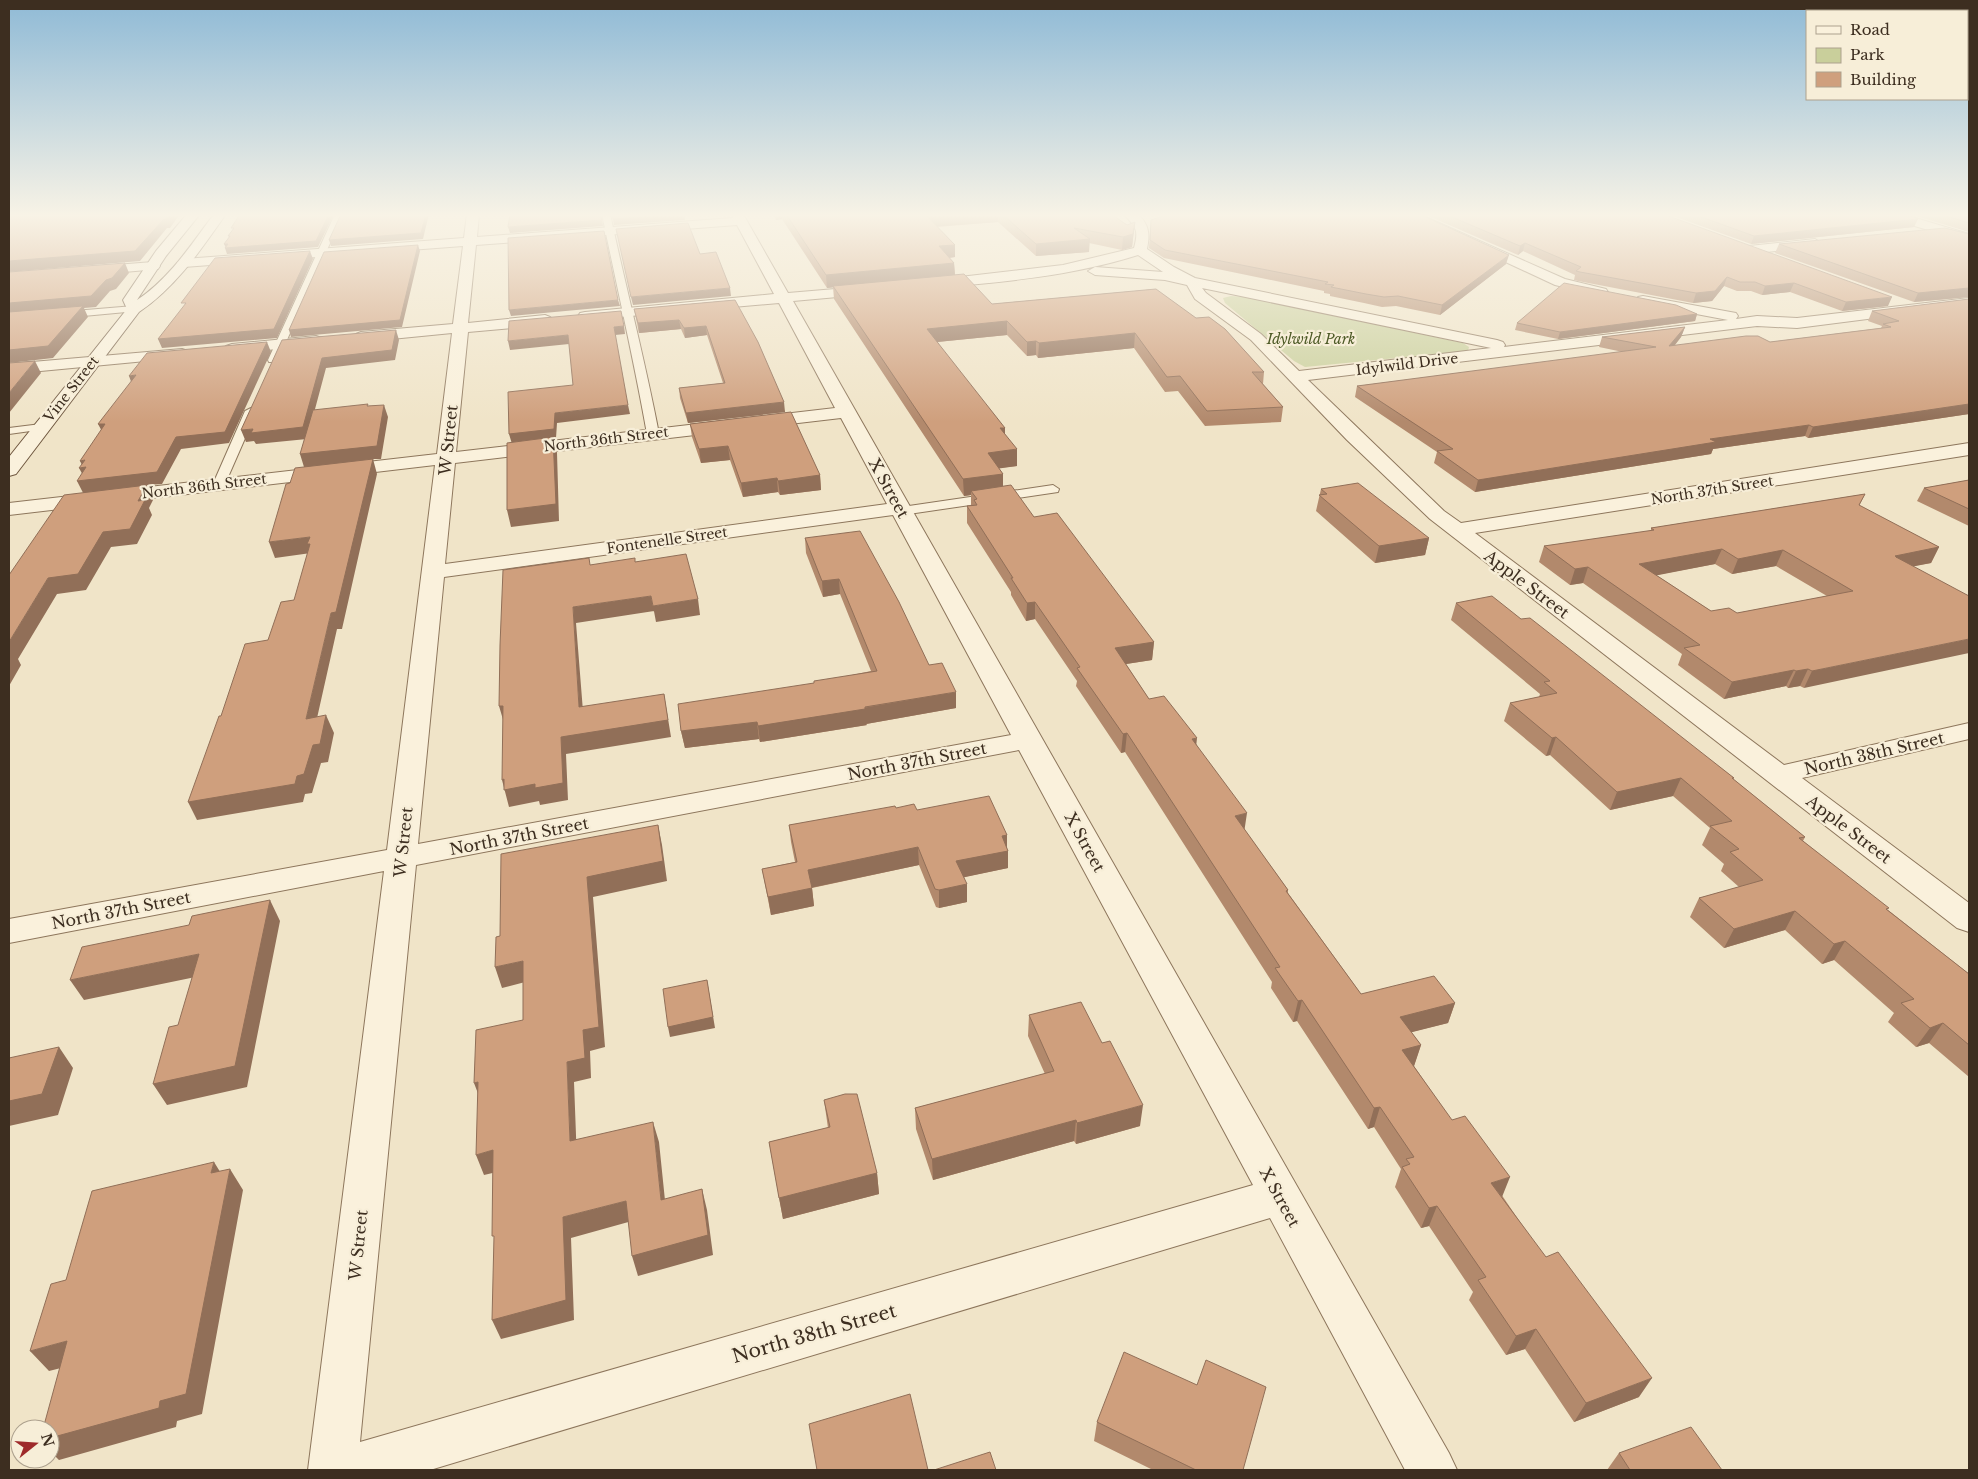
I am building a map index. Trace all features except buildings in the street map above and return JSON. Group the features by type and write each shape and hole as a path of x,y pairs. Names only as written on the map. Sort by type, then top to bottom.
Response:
{"street":[{"name":"Vine Street","path":"134,309 130,300 141,283"},
{"name":"Vine Street","path":"9,470 134,309 153,298 166,283"},
{"name":"W Street","path":"333,1470 465,283"},
{"name":"X Street","path":"775,283 1432,1470"},
{"path":"920,285 941,283"},
{"name":"Apple Street","path":"1193,283 1200,296 1256,337 1437,515 1969,920"},
{"name":"Idylwild Drive","path":"1197,283 1518,350"},
{"path":"1565,283 1613,294"},
{"path":"348,338 882,288"},
{"name":"Idylwild Drive","path":"1757,321 1769,313 1969,289"},
{"path":"1632,298 1757,321"},
{"path":"1888,299 1915,308"},
{"name":"Idylwild Drive","path":"1296,377 1757,321 1797,323 1969,302"},
{"path":"222,350 328,340"},
{"path":"9,370 192,352"},
{"name":"North 36th Street","path":"9,509 847,412"},
{"name":"North 37th Street","path":"1456,530 1969,449"},
{"name":"Fontenelle Street","path":"433,572 901,510"},
{"name":"North 38th Street","path":"1778,776 1969,731"},
{"name":"North 37th Street","path":"9,931 1029,740"},
{"name":"North 38th Street","path":"349,1470 1280,1196"}],"lane":[{"path":"269,370 308,283"},
{"path":"621,283 643,380 653,434"},
{"path":"48,316 134,309"},
{"path":"219,484 254,404"},
{"path":"9,431 41,427"},
{"path":"901,510 1054,489"}],"green space":[{"name":"Idylwild Park","path":"1231,296 1246,297 1463,343 1469,347 1468,351 1305,367 1294,361 1225,303 1223,298"}]}
